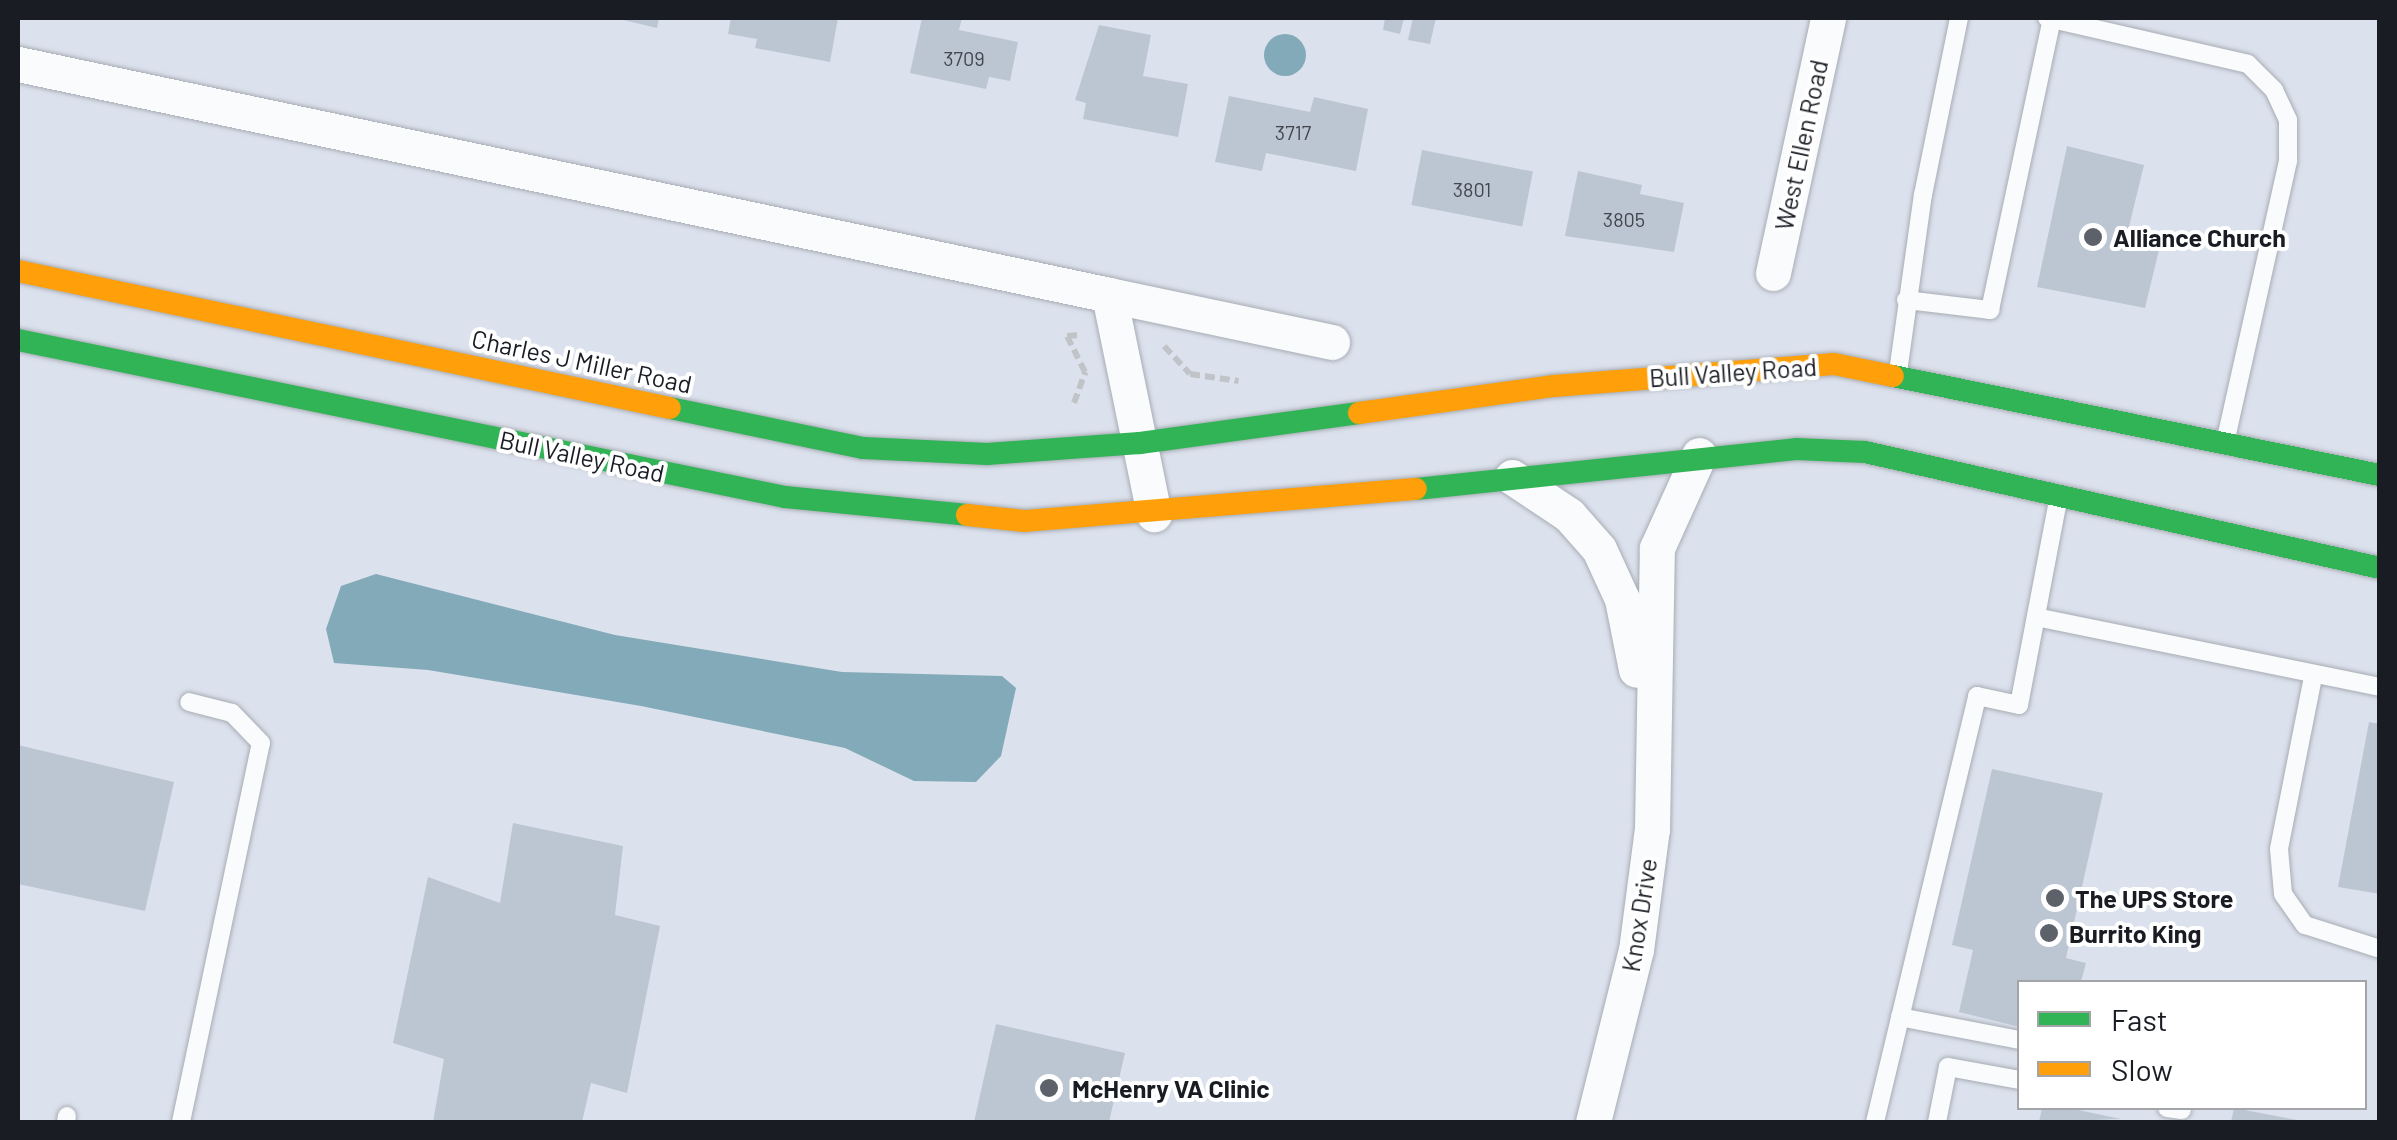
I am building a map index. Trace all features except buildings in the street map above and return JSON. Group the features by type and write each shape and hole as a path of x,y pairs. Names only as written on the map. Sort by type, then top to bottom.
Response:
{"street":[{"name":"West Ellen Road","path":"1772,273 1828,18"},
{"path":"18,64 1332,342"},
{"name":"Charles J Miller Road","path":"18,271 863,448 987,454 1140,443"},
{"path":"1110,295 1154,514"},
{"name":"Bull Valley Road","path":"18,340 785,497 1025,520 1154,514 1699,455 1864,452 2380,568"},
{"name":"Bull Valley Road","path":"1140,443 1554,386 1834,364 2380,475"},
{"name":"Knox Drive","path":"1593,1122 1636,950 1652,829 1650,703 1657,548 1699,455"},
{"name":"Knox Drive","path":"1512,477 1569,515 1608,562 1650,703"}],"lane":[{"path":"1897,377 1906,300 1959,18"},
{"path":"1906,300 1990,310 2050,18 2248,64 2274,90 2288,120 2288,162 2224,444"},
{"path":"1875,1122 1977,696 2019,705 2059,498"},
{"path":"2036,617 2262,660 2314,677 2380,687"},
{"path":"2314,677 2279,849 2283,894 2305,925 2380,950"},
{"path":"181,1122 261,743 232,713 188,702"},
{"path":"1900,1017 2017,1039"},
{"path":"1938,1122 1948,1066 2017,1079"}],"path":[{"path":"1056,411 1071,407 1083,388 1085,372 1067,336 1117,334 1157,338 1190,374 1248,380"}],"water":[{"path":"1285,34 1300,40 1306,55 1300,70 1285,76 1270,70 1264,55 1270,40"},
{"path":"376,574 615,635 842,672 1002,676 1016,688 1001,756 976,782 914,781 845,748 641,706 428,670 334,663 326,629 341,586"}],"traffic: fast":[{"path":"18,340 785,497 967,515"},
{"path":"1893,376 2380,475"},
{"path":"670,408 863,448 987,454 1140,443 1359,413"},
{"path":"1416,489 1796,449 1865,452 2380,568"}],"traffic: slow":[{"path":"18,271 670,408"},
{"path":"1359,413 1554,386 1834,364 1893,376"},
{"path":"967,515 1025,521 1416,489"}],"place":[{"name":"Alliance Church","path":"2093,237"},
{"name":"The UPS Store","path":"2055,898"},
{"name":"Burrito King","path":"2049,933"},
{"name":"McHenry VA Clinic","path":"1049,1088"}]}
